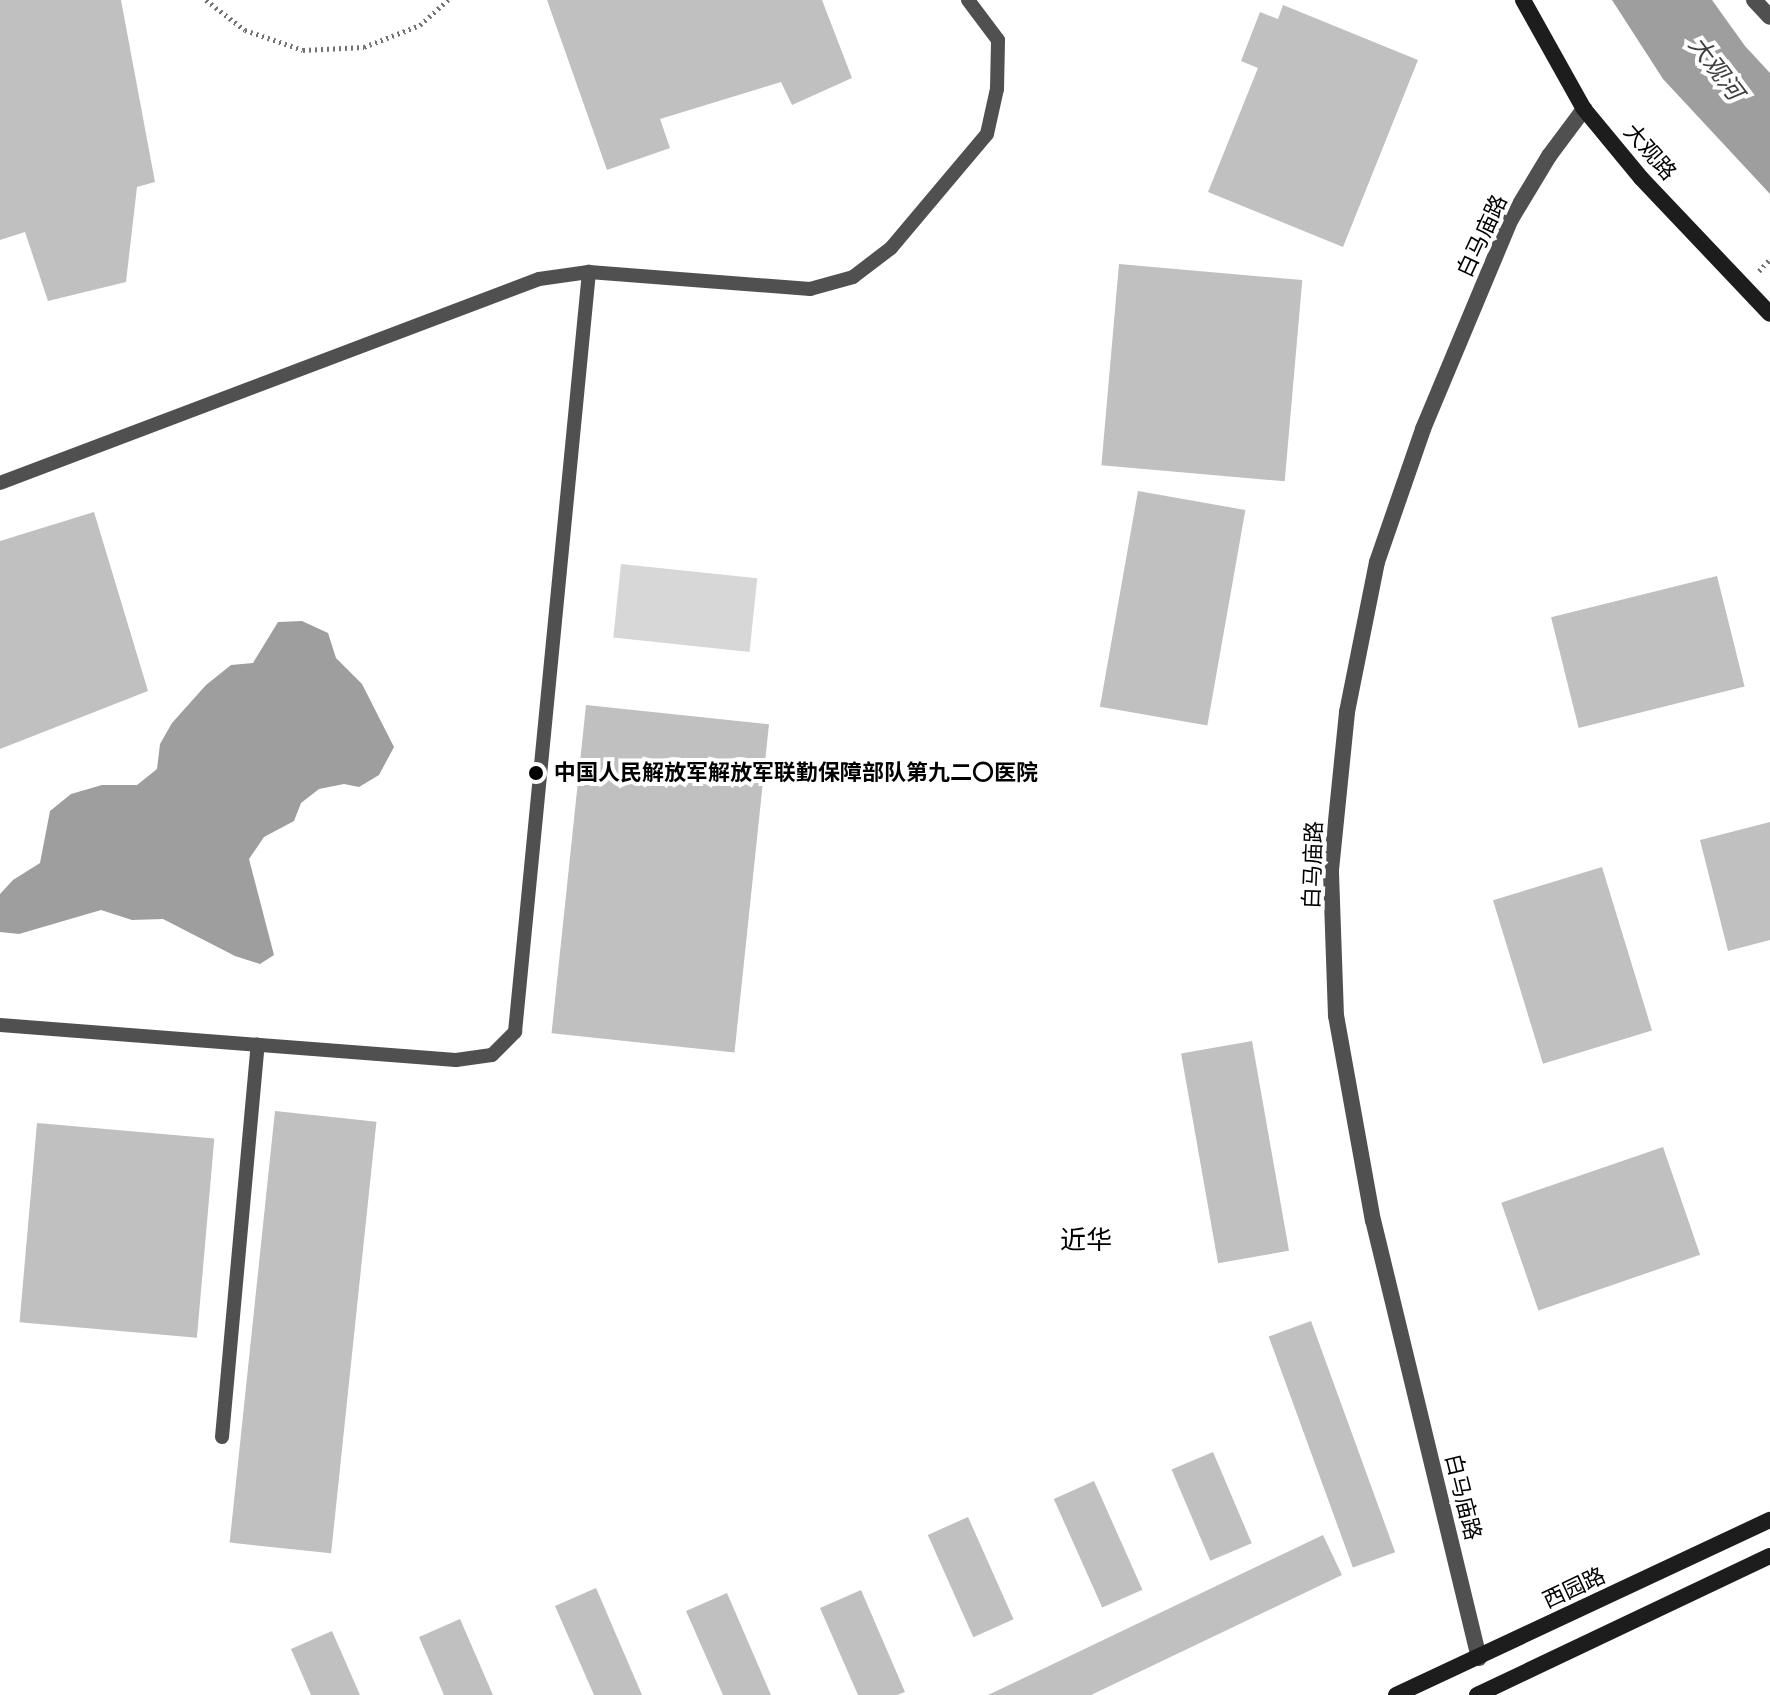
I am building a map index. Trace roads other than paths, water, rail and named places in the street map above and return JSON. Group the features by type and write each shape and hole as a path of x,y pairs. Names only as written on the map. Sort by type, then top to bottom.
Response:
{"main road":[{"name":"大观路","path":"1523,0 1584,109 1641,178 1770,314"},
{"name":"西园路","path":"1396,1695 1770,1520"},
{"path":"1477,1695 1770,1556"}],"street":[{"path":"1754,0 1770,17"},
{"name":"白马庙路","path":"1479,1658 1373,1221 1336,1016 1331,870 1347,712 1377,562 1423,429 1511,219 1549,156 1584,109"}],"lane":[{"path":"0,483 539,279 589,272 810,289 853,277 891,248 987,134 997,89 998,40 968,0"},
{"path":"0,1025 456,1060 492,1055 515,1032 589,272"},
{"path":"222,1437 258,1045"}],"water":[{"name":"大观河","path":"1612,0 1712,0 1745,46 1770,73 1770,194 1663,79"},
{"path":"302,621 328,633 336,658 362,684 394,747 379,775 359,787 344,784 319,789 301,803 294,821 264,837 249,859 274,955 260,964 235,956 163,919 132,920 101,910 19,934 0,932 0,894 13,880 40,863 50,811 71,794 102,785 137,785 157,769 160,744 172,723 206,685 231,665 253,663 278,622"}],"place":[{"name":"中国人民解放军解放军联勤保障部队第九二〇医院","path":"536,773"}],"district":[{"name":"近华","path":"1086,1240"}]}
